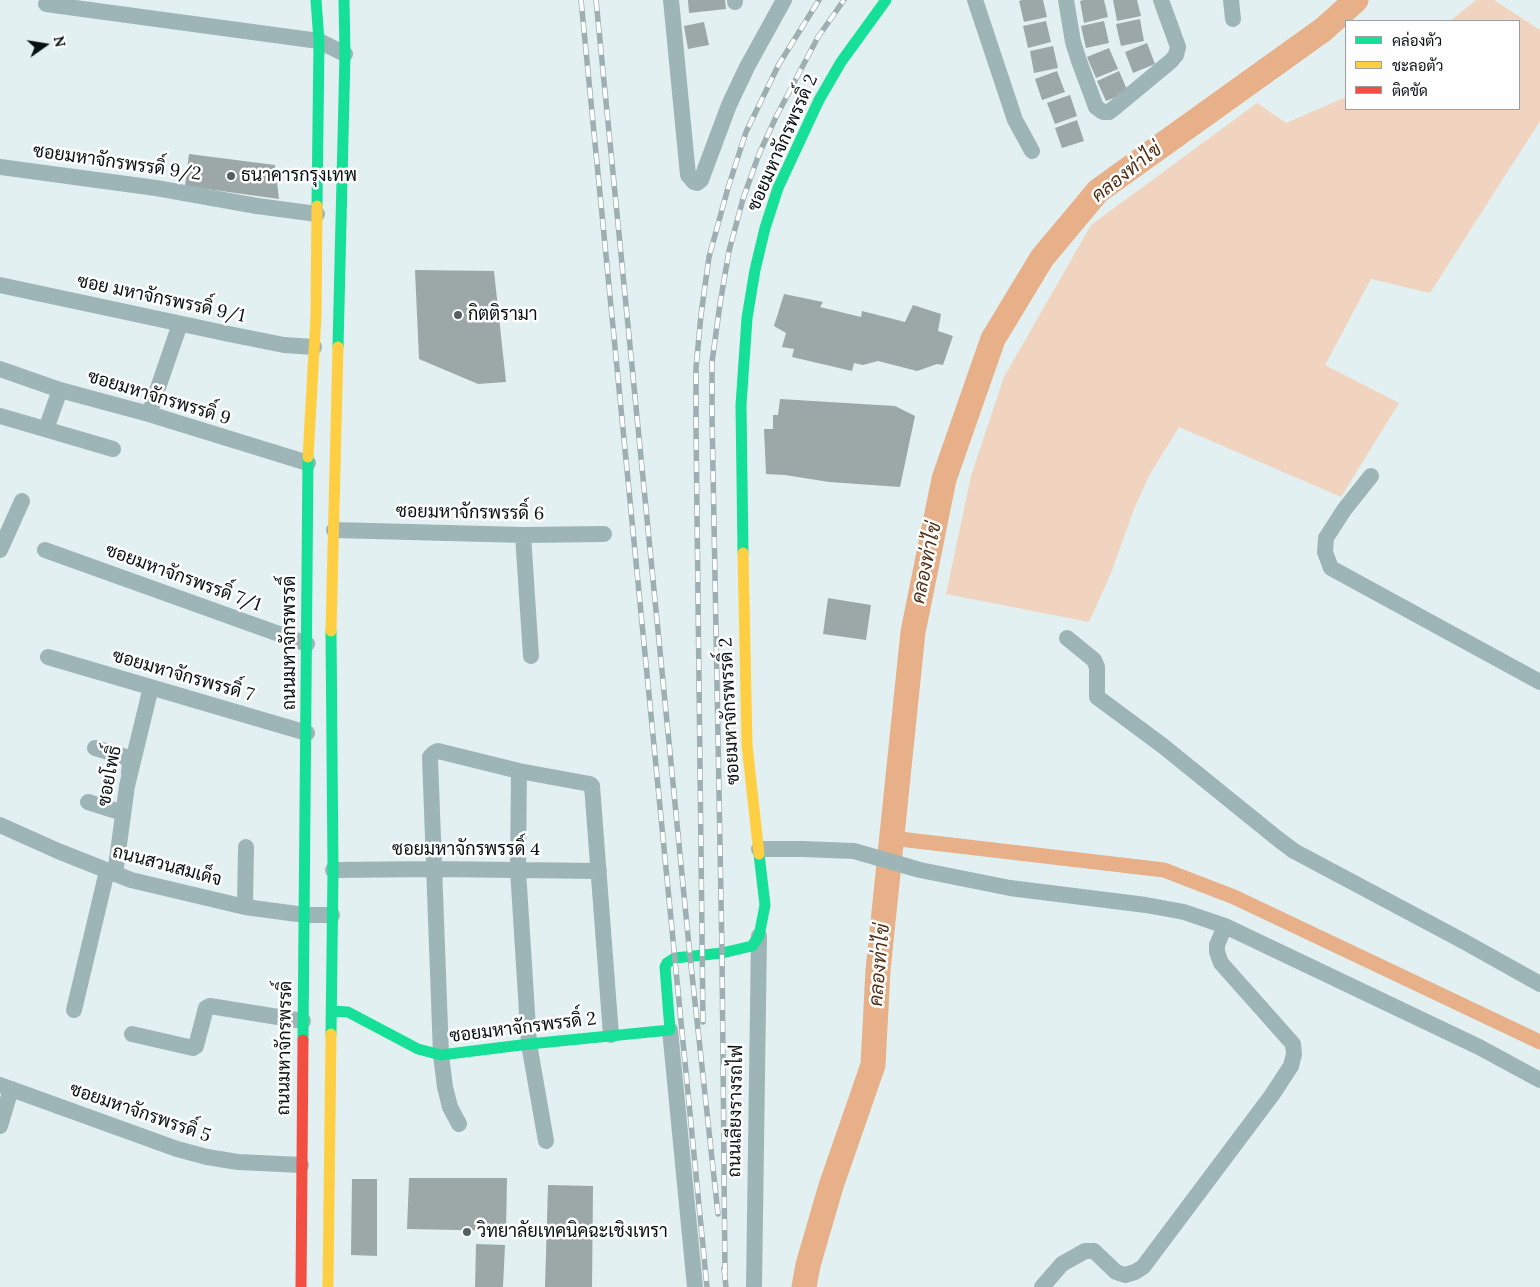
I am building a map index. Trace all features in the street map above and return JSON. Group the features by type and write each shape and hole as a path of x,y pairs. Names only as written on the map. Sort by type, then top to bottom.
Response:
{"main road":[{"name":"ถนนมหาจักรพรรดิ์","path":"301,1287 308,464 316,316 319,42 316,0"},
{"path":"328,1287 332,915 331,633 345,54 344,0"},
{"name":"ซอยมหาจักรพรรดิ์ 2","path":"759,936 764,905 747,745 744,660 741,405 747,318 761,245 778,188 819,100 841,62 886,0"},
{"path":"670,1030 665,967 667,963 675,958 722,953 752,946 759,936"},
{"name":"ซอยมหาจักรพรรดิ์ 2","path":"331,1011 348,1012 418,1049 441,1056 529,1044 670,1030"}],"street":[{"path":"671,0 688,175 697,183 701,180 730,104 747,66 784,0"},
{"path":"975,0 1015,120 1032,151"},
{"path":"1066,0 1073,42 1079,61 1096,107 1103,112 1113,109 1176,55 1178,47 1161,0"},
{"path":"1231,0 1233,19"},
{"path":"46,4 319,42 345,54"},
{"name":"ซอยมหาจักรพรรดิ์ 9/2","path":"0,167 156,188 257,206 317,214"},
{"name":"ซอย มหาจักรพรรดิ์ 9/1","path":"0,285 284,345 314,347"},
{"path":"149,414 180,324"},
{"name":"ซอยมหาจักรพรรดิ์ 9","path":"0,369 60,390 149,414 308,464"},
{"path":"46,429 60,390"},
{"path":"0,416 113,449"},
{"path":"1371,476 1344,510 1326,538 1325,552 1331,568 1540,682"},
{"path":"0,550 22,501"},
{"name":"ซอยมหาจักรพรรดิ์ 6","path":"334,530 523,535 604,534"},
{"path":"523,535 531,656"},
{"name":"ซอยมหาจักรพรรดิ์ 7/1","path":"45,550 307,644"},
{"path":"1067,638 1094,660 1097,667 1097,697 1163,746 1294,851 1463,940 1540,984"},
{"name":"ซอยมหาจักรพรรดิ์ 7","path":"48,657 307,733"},
{"name":"ซอยโพธิ์","path":"74,1010 111,872 127,786 151,687"},
{"path":"95,748 126,756 130,761 127,786"},
{"path":"459,1124 450,1107 441,1056 431,754 438,751 519,771 590,784 592,786 611,1035"},
{"path":"519,771 518,870 529,1044 546,1141"},
{"path":"88,802 123,813"},
{"name":"ถนนสวนสมเด็จ","path":"0,825 131,880 245,907 305,915 332,915"},
{"path":"245,907 246,847"},
{"path":"759,849 854,851 954,878 1010,888 1146,905 1184,912 1224,926 1478,1047 1540,1080"},
{"name":"ซอยมหาจักรพรรดิ์ 4","path":"332,870 599,871"},
{"path":"1042,1287 1062,1264 1085,1251 1094,1251 1116,1272 1125,1275 1143,1267 1266,1103 1291,1066 1294,1054 1293,1044 1221,962 1218,945 1224,926"},
{"name":"ถนนเลียงรางรถไฟ","path":"754,1287 759,936"},
{"path":"132,1034 193,1048 196,1046 206,1008 210,1006 303,1022"},
{"path":"670,1030 695,1287"},
{"path":"0,1126 6,1087"},
{"name":"ซอยมหาจักรพรรดิ์ 5","path":"6,1087 177,1149 207,1157 238,1162 301,1165"}],"shaded area":[{"path":"1476,0 1494,0 1540,30 1540,121 1430,293 1371,279 1325,365 1399,403 1341,497 1179,427 1150,474 1134,509 1111,573 1089,622 946,594 971,476 1004,377 1091,225 1257,103 1286,123 1345,97 1345,110 1520,110 1520,20 1451,20"}],"building":[{"path":"688,0 725,0 726,9 689,13"},
{"path":"1043,0 1047,17 1024,22 1019,1"},
{"path":"1104,0 1108,17 1084,23 1080,1"},
{"path":"1113,0 1137,0 1141,16 1117,21"},
{"path":"1140,19 1144,41 1121,46 1116,24"},
{"path":"1046,21 1051,42 1028,48 1023,26"},
{"path":"1104,21 1109,43 1086,48 1081,26"},
{"path":"704,22 709,45 688,49 684,26"},
{"path":"1147,43 1155,64 1133,73 1125,52"},
{"path":"1053,46 1058,68 1034,73 1030,51"},
{"path":"1109,48 1118,69 1096,78 1087,57"},
{"path":"1057,71 1065,92 1042,100 1035,79"},
{"path":"1119,71 1128,92 1106,101 1097,81"},
{"path":"1070,95 1077,116 1055,124 1047,103"},
{"path":"1077,120 1084,141 1062,148 1055,128"},
{"name":"ธนาคารกรุงเทพ","path":"189,154 275,165 279,199 185,186"},
{"name":"กิตติรามา","path":"415,270 494,271 506,382 478,384 419,359"},
{"path":"784,294 823,302 820,307 861,317 862,311 905,322 913,305 941,314 938,331 953,336 943,365 937,364 917,371 878,361 863,365 854,363 852,371 792,357 794,349 782,347 786,333 774,326"},
{"path":"780,399 895,406 915,416 900,487 829,482 766,474 764,429 773,429 773,415 778,415"},
{"path":"828,598 871,605 866,640 823,634"},
{"path":"409,1178 507,1178 506,1231 407,1229"},
{"path":"352,1179 377,1179 377,1256 351,1255"},
{"path":"548,1185 593,1186 592,1287 545,1287"},
{"path":"476,1244 505,1245 503,1287 475,1287"}],"waterway":[{"name":"คลองท่าไข่","path":"804,1287 808,1265 831,1186 873,1065 878,970 913,632 944,479 993,339 1042,258 1098,191 1324,29 1356,0"},
{"path":"891,838 1164,870 1234,897 1540,1042"}],"railway":[{"path":"581,0 707,1287"},
{"path":"596,0 690,956 718,1214"},
{"path":"703,1022 696,426 696,368 701,315 709,257 746,132 779,64 819,0"},
{"path":"725,1274 722,953 712,362 729,251 743,199 759,154 818,37 844,0"},
{"path":"724,1269 726,1287"}],"traffic: fast":[{"path":"316,0 319,41 317,206"},
{"path":"338,347 345,54 344,0"},
{"path":"743,553 741,405 747,318 755,270 765,228 778,188 819,100 841,62 886,0"},
{"path":"303,1040 308,457"},
{"path":"331,631 333,870 331,1034"},
{"path":"331,1011 348,1012 418,1049 441,1055 670,1030 665,967 667,963 675,958 722,953 752,946 759,936 765,905 759,854"}],"traffic: slow":[{"path":"308,457 316,316 317,206"},
{"path":"331,631 338,347"},
{"path":"743,553 747,745 759,854"},
{"path":"328,1287 331,1034"}],"traffic: jam":[{"path":"301,1287 303,1040"}],"place":[{"name":"ธนาคารกรุงเทพ","path":"231,176"},
{"name":"กิตติรามา","path":"458,315"},
{"name":"วิทยาลัยเทคนิคฉะเชิงเทรา","path":"467,1232"}]}
